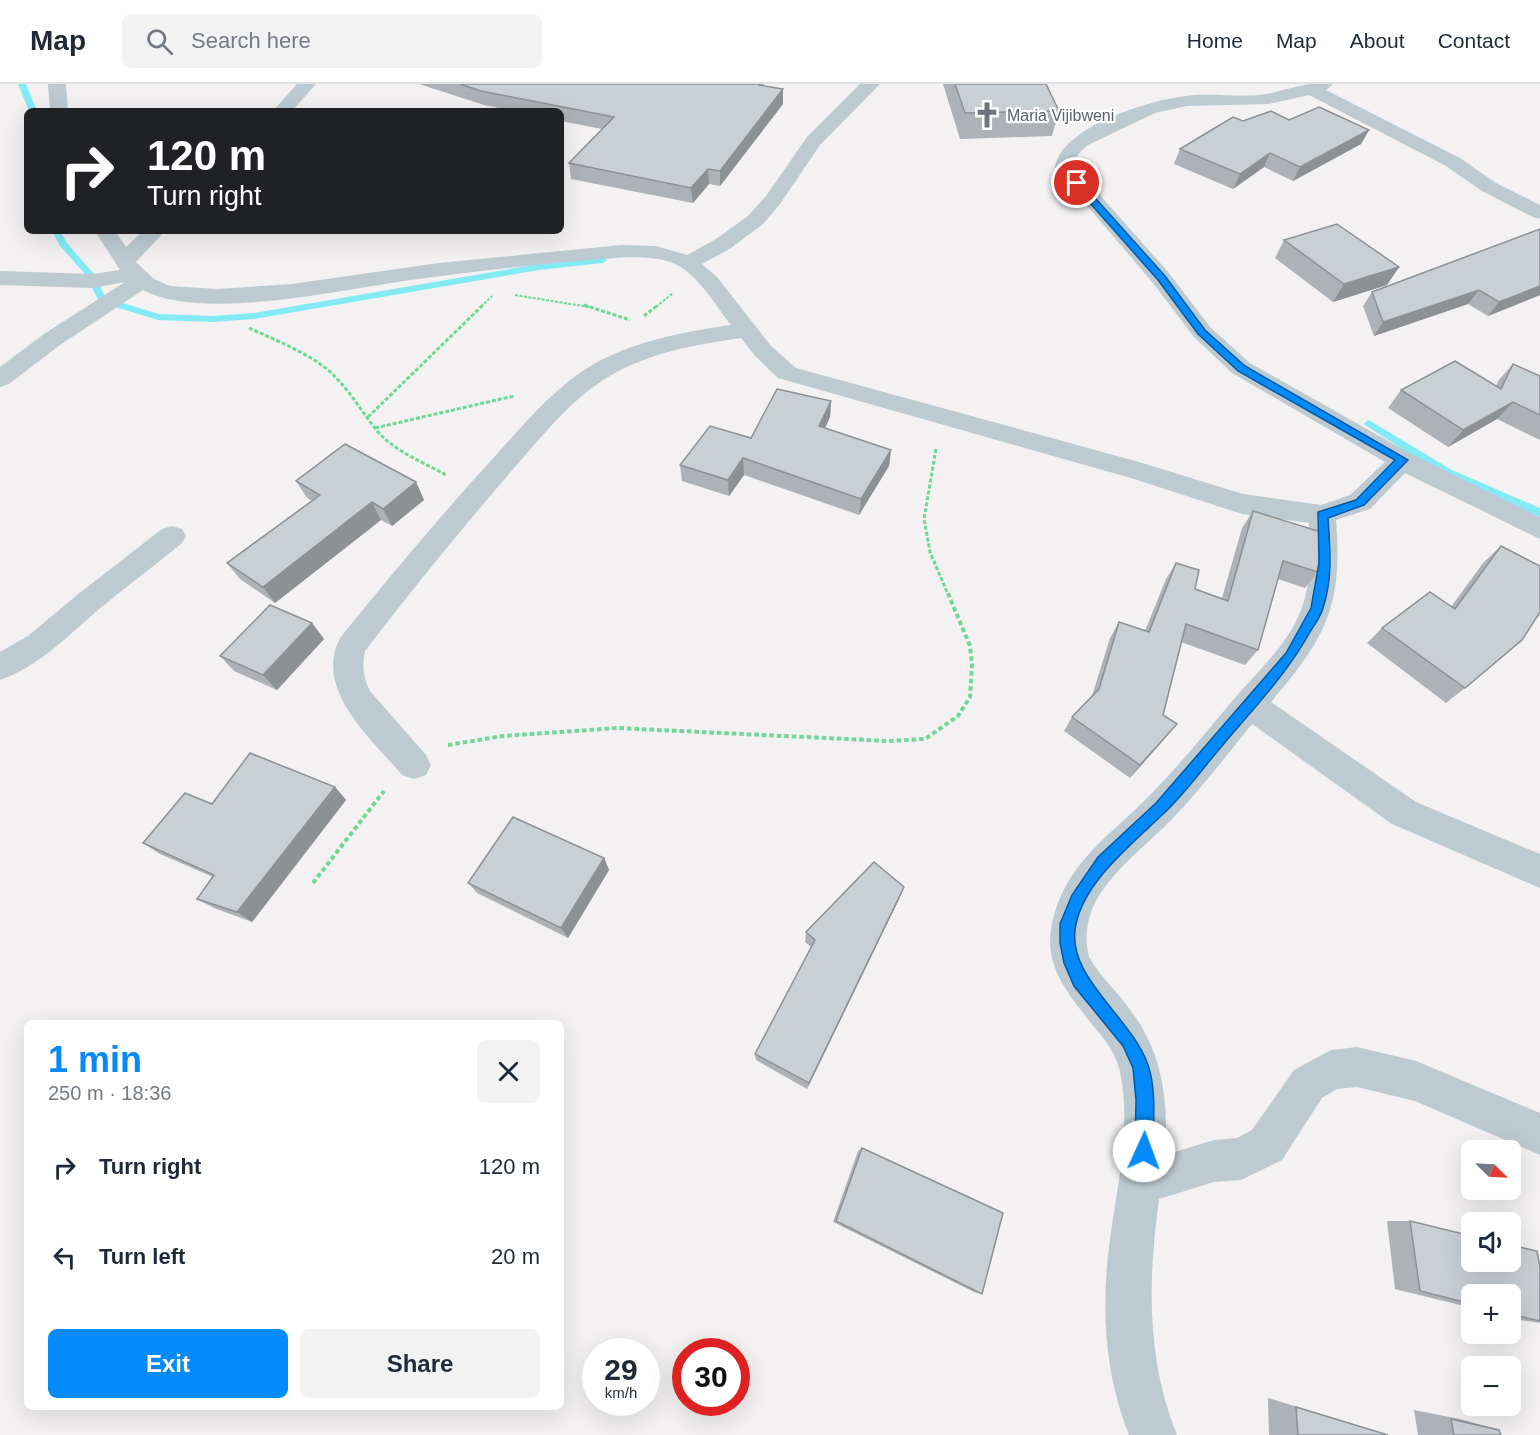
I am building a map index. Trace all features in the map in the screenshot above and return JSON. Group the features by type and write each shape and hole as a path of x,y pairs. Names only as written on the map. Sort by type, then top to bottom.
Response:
{"street":[{"path":"57,84 59,108"},
{"path":"285,108 307,84"},
{"path":"688,261 730,241 752,222 772,201 806,150 843,109 871,84"},
{"path":"1540,213 1489,186 1453,162 1318,86 1261,100 1201,100 1159,106 1124,118 1070,150 1065,161 1065,168 1161,278 1202,332 1241,368 1402,460 1540,529"},
{"path":"1158,87 1201,100"},
{"path":"107,234 133,272 157,289 191,296 280,293 441,270 621,251 656,252 688,261 763,351 787,373 1139,471 1242,504 1322,515 1360,502 1402,460"},
{"path":"0,379 69,326 133,272 153,234"},
{"path":"0,278 93,281 133,272"},
{"path":"414,765 359,700 350,683 347,665 351,648 371,621 475,497 575,389 622,360 673,341 747,330"},
{"path":"1153,1435 1146,1420 1131,1353 1127,1282 1142,1183 1145,1135 1141,1067 1128,1040 1080,981 1071,963 1067,943 1068,924 1077,900 1103,862 1161,808 1291,657 1317,608 1325,563 1322,515"},
{"path":"0,667 39,645 87,603 172,536"},
{"path":"1249,704 1404,813 1540,871"},
{"path":"1142,1183 1214,1161 1240,1159 1268,1145 1308,1084 1331,1070 1357,1067 1416,1082 1540,1134"}],"path":[{"path":"368,417 497,291 441,270"},
{"path":"508,294 581,304 636,322"},
{"path":"191,296 226,318 307,356 325,368 347,388 375,428 393,445 448,476 475,497"},
{"path":"375,428 517,396"},
{"path":"312,883 392,781 438,748 462,741 617,729 888,741 925,739 958,716 970,697 972,675 970,646 930,552 924,519 943,416"}],"building":[{"path":"460,84 759,84 783,89 720,171 708,169 691,188 569,163 614,117 481,91"},
{"path":"955,84 1046,84 1059,111 965,113"},
{"path":"1319,107 1369,130 1300,167 1270,153 1240,174 1180,149 1233,117 1243,121 1271,111 1289,120"},
{"path":"1337,224 1399,267 1344,284 1284,240"},
{"path":"1540,229 1540,286 1499,302 1479,290 1383,322 1372,292"},
{"path":"1455,361 1501,389 1513,364 1540,376 1540,415 1513,402 1463,430 1401,390"},
{"path":"777,389 831,401 819,426 891,450 861,499 743,458 728,480 680,465 710,426 751,438"},
{"path":"345,444 416,482 383,509 372,502 263,587 227,563 320,495 296,481"},
{"path":"1253,511 1321,532 1318,572 1283,561 1258,650 1186,624 1163,715 1177,724 1140,765 1072,717 1099,689 1119,622 1149,632 1176,563 1199,570 1195,589 1228,601"},
{"path":"1501,546 1540,566 1540,612 1522,640 1465,688 1382,628 1430,592 1455,609"},
{"path":"270,605 312,623 263,675 220,656"},
{"path":"250,753 335,787 237,912 197,899 214,875 143,843 185,793 212,804"},
{"path":"513,817 604,858 561,928 468,883"},
{"path":"874,862 904,887 809,1083 755,1054 815,940 806,932"},
{"path":"862,1148 1003,1213 982,1294 836,1221"},
{"path":"1410,1221 1461,1233 1461,1272 1521,1272 1521,1247 1537,1251 1540,1267 1540,1321 1521,1317 1521,1284 1461,1284 1461,1301 1420,1291"},
{"path":"1296,1407 1388,1435 1298,1435"},
{"path":"1451,1419 1499,1430 1501,1435 1454,1435"}],"waterway":[{"path":"22,84 32,108"},
{"path":"58,234 63,244 90,274 102,300 158,317 213,319 254,316 539,267 603,260"},
{"path":"1369,423 1448,473 1540,513"}],"place":[{"name":"Maria Vijibweni","path":"987,115"}],"route":[{"path":"1077,183 1161,278 1202,332 1241,368 1402,460 1360,502 1322,515 1325,563 1317,608 1291,657 1161,808 1103,862 1077,900 1068,924 1067,943 1071,963 1080,981 1128,1040 1141,1067 1145,1100 1144,1151"}]}
